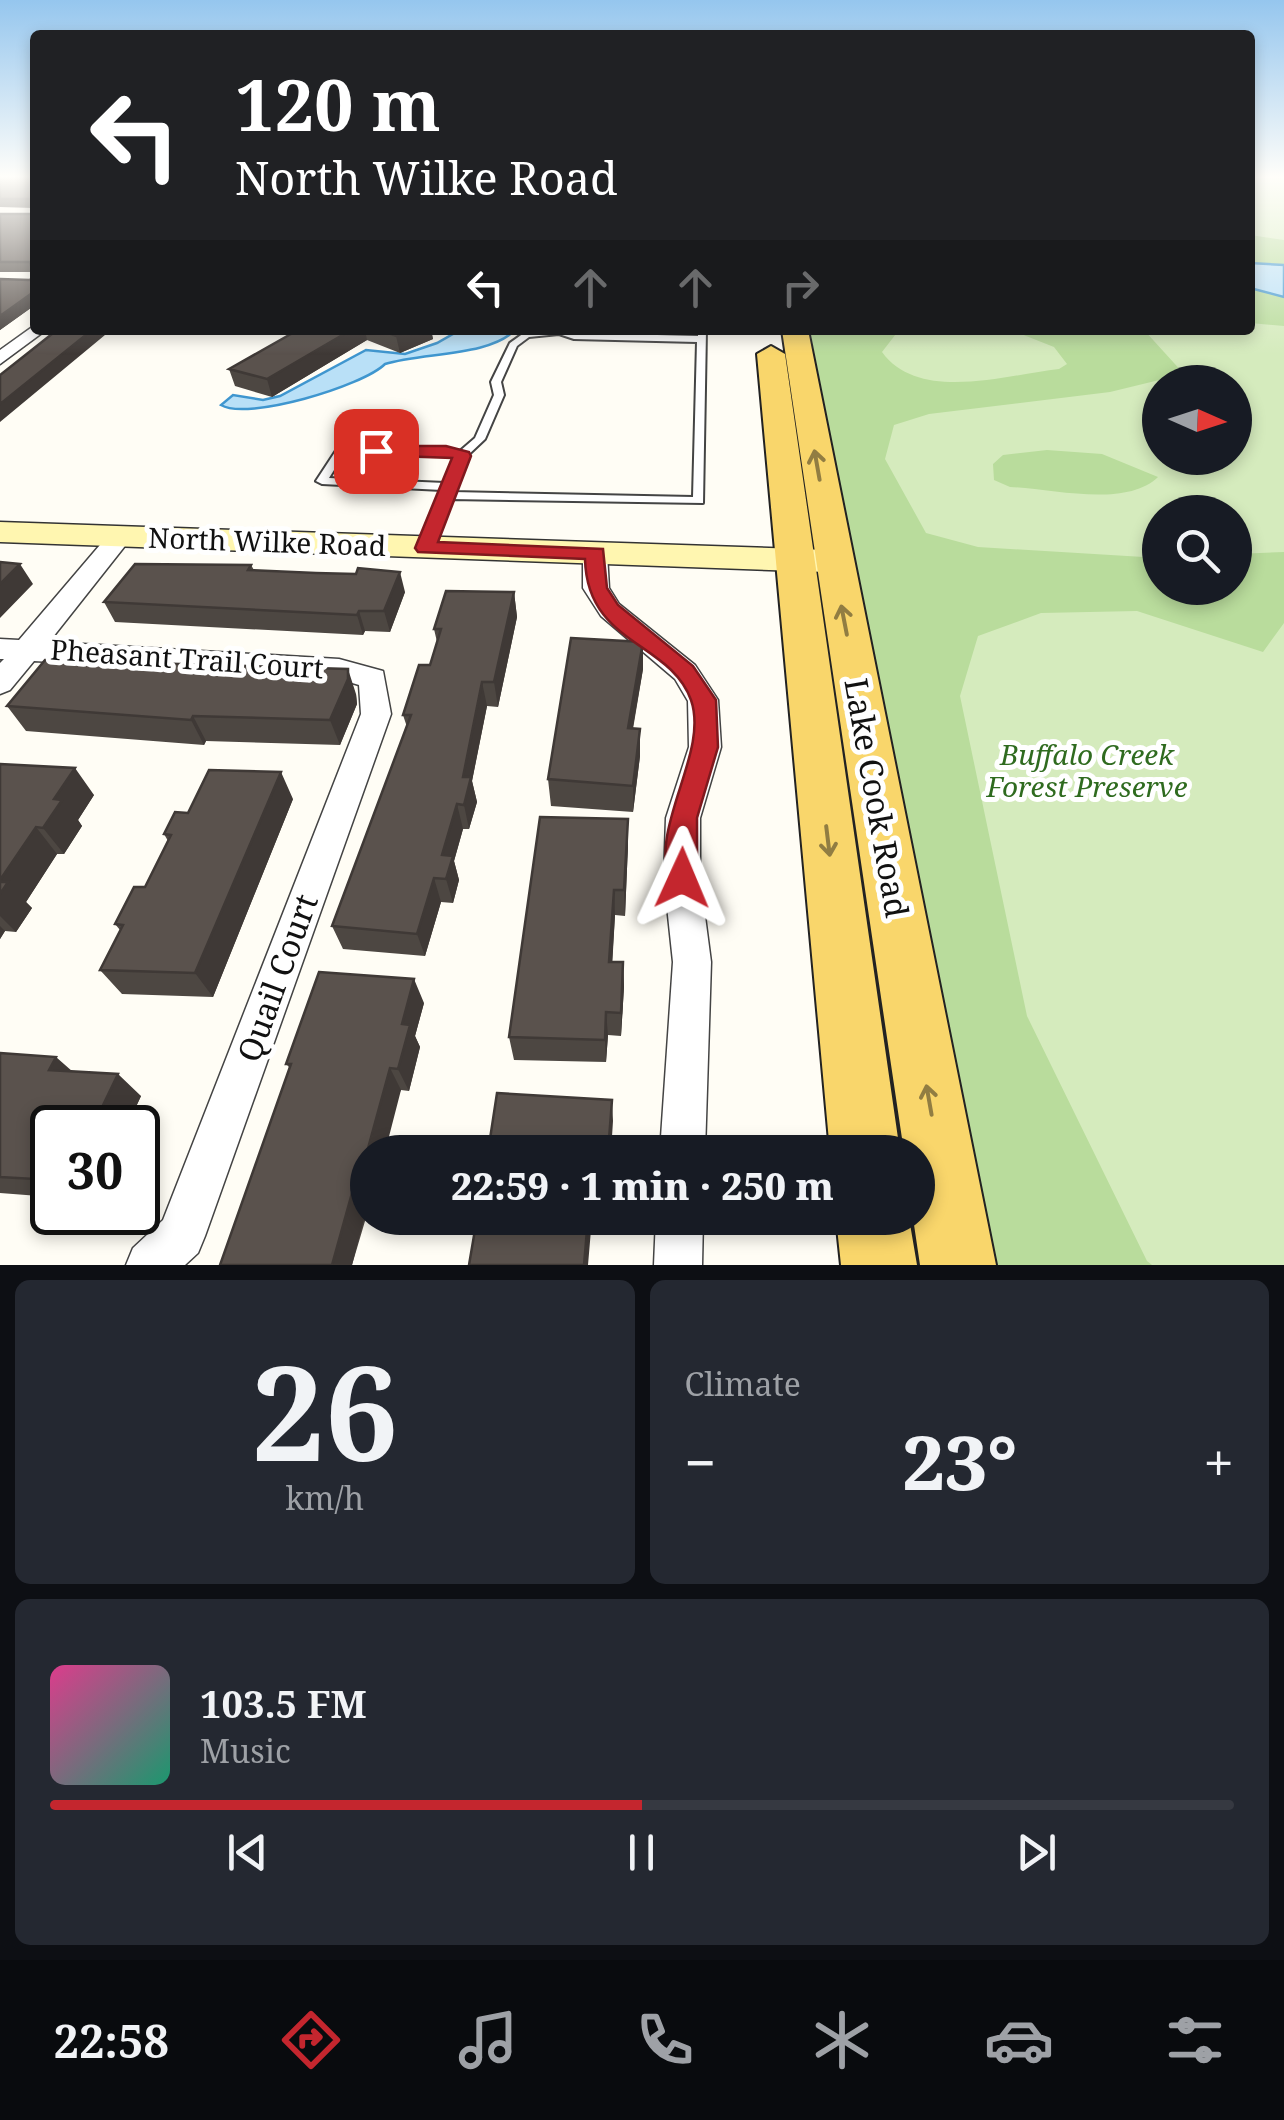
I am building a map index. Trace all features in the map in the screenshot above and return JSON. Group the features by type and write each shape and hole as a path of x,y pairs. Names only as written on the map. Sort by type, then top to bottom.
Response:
{"main road":[{"name":"Lake Cook Road","path":"769,335 958,1265"},
{"name":"Lake Cook Road","path":"794,335 864,1135"},
{"path":"875,1235 879,1265"}],"street":[{"path":"0,359 31,335"},
{"name":"North Wilke Road","path":"0,532 814,560"},
{"path":"0,683 12,649 120,537"},
{"path":"595,554 596,588 610,610 684,672 704,700 705,747 683,818 682,878 692,962 684,1135"},
{"name":"Pheasant Trail Court","path":"12,649 339,669 374,678"},
{"name":"Quail Court","path":"150,1265 182,1236 376,714 374,678"},
{"path":"678,1265 679,1235"}],"lane":[{"path":"425,548 462,456 480,440 499,395 496,382 512,344 527,335"},
{"path":"570,335 638,335"},
{"path":"462,456 446,451 341,451 322,481 448,491 699,501 702,335"}],"green space":[{"name":"Buffalo Creek Forest Preserve","path":"1255,236 1284,236 1284,1265 981,1265 807,335 1255,335"},
{"path":"1255,236 1284,240 1284,326 1255,323"},
{"path":"811,335 895,335 882,352 898,368 918,377 964,382 1059,369 1067,364 1054,347 1024,335 1149,335 1176,365 1142,365 1142,384 1110,392 929,414 894,425 885,459 926,533 978,547 1142,557 1142,605 1252,605 1252,553 1284,552 1284,623 1263,652 1137,611 1041,613 978,636 960,696 1027,1016 1152,1265 992,1265"},
{"path":"1047,450 1102,454 1142,470 1142,475 1158,477 1127,492 1108,494 1010,487 994,480 993,464 1003,455"}],"water":[{"path":"1255,263 1284,265 1284,297 1255,289"},
{"path":"451,335 508,335 472,349 385,364 354,382 304,399 254,408 221,405 233,395 263,400 280,396 366,350 405,354"}],"building":[{"path":"0,236 30,236 30,262 0,262"},
{"path":"0,279 30,280 30,295 0,316"},
{"path":"51,335 86,335 0,404 0,375"},
{"path":"289,335 342,335 267,379 229,369"},
{"path":"0,562 20,564 0,584"},
{"path":"135,564 251,565 248,570 316,573 356,574 358,568 400,572 384,611 359,611 357,615 104,602"},
{"path":"446,591 514,592 494,682 482,682 463,777 471,777 464,805 457,804 442,855 453,856 446,879 434,878 417,934 332,926 411,715 403,715 419,665 430,665 441,629 434,629"},
{"path":"571,638 643,642 628,728 640,729 633,786 548,779"},
{"path":"45,660 348,669 348,679 330,720 193,716 191,720 7,706"},
{"path":"0,764 75,768 54,799 62,800 43,828 36,827 0,880"},
{"path":"209,770 281,772 195,973 100,970 123,925 115,924 134,887 145,887 171,835 164,834 175,812 188,813"},
{"path":"540,817 628,819 624,890 614,890 609,962 623,962 621,1013 606,1012 605,1040 509,1037"},
{"path":"319,972 414,979 402,1024 410,1025 398,1069 390,1068 372,1135 350,1135 350,1200 332,1265 220,1265 291,1064 286,1064"},
{"path":"0,1053 56,1057 49,1070 118,1074 103,1105 30,1105 30,1179 0,1177"},
{"path":"497,1093 612,1100 609,1135 491,1135"},
{"path":"474,1235 587,1235 584,1265 469,1265"}],"route":[{"path":"376,451 446,451 462,456 425,548 595,554 596,588 610,610 684,672 704,700 705,747 683,818 682,878"}]}
